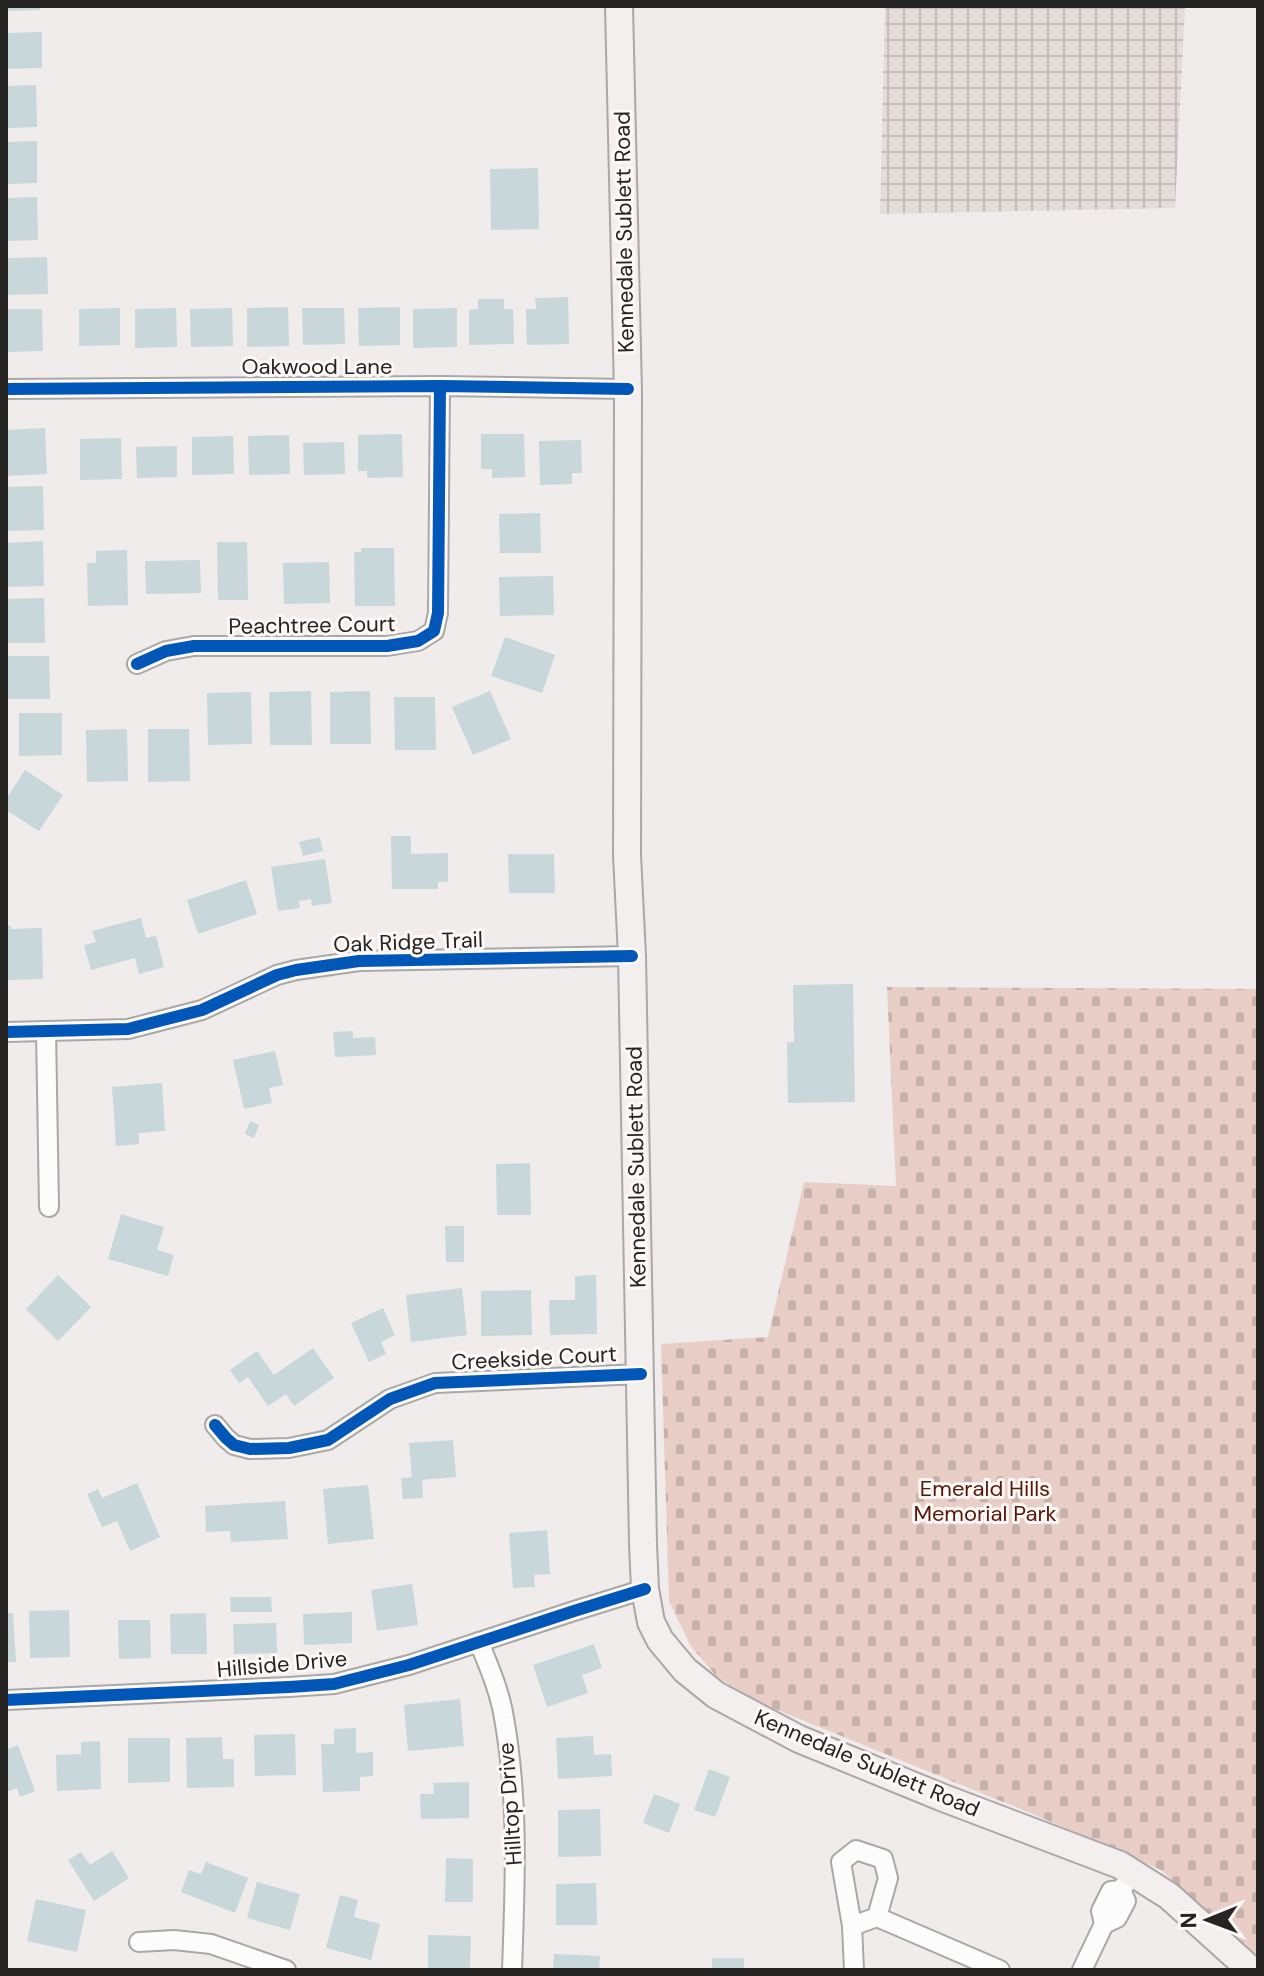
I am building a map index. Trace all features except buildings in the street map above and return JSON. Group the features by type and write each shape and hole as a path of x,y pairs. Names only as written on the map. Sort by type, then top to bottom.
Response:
{"main road":[{"name":"Kennedale Sublett Road","path":"619,6 628,389 627,855 632,956 643,1544 645,1589 651,1622 660,1640 685,1670 716,1695 799,1739 1120,1865 1127,1881 1169,1896 1251,1970"}],"street":[{"name":"Oakwood Lane","path":"6,389 440,386 628,389"},
{"name":"Peachtree Court","path":"137,664 166,651 194,646 387,646 418,641 434,631 438,613 440,386"},
{"name":"Oak Ridge Trail","path":"6,1032 128,1029 202,1010 277,975 359,961 632,956"},
{"path":"46,1031 49,1207"},
{"name":"Creekside Court","path":"215,1425 234,1445 250,1449 289,1448 328,1440 390,1399 435,1383 641,1374"},
{"name":"Hillside Drive","path":"6,1700 334,1684 409,1665 645,1589"},
{"name":"Hilltop Drive","path":"479,1642 504,1716 514,1791 512,1970"},
{"path":"854,1970 852,1926 841,1862 856,1850 883,1859 888,1878 877,1917"},
{"path":"1082,1970 1104,1924 1101,1911 1111,1891 1127,1881"},
{"path":"852,1926 877,1917 1000,1970"},
{"path":"139,1942 174,1940 211,1944 286,1970"}],"shaded area":[{"path":"885,6 1185,6 1175,208 880,214"}],"green space":[{"name":"Emerald Hills Memorial Park","path":"887,987 1258,989 1258,1956 1161,1870 758,1702 717,1677 690,1645 669,1601 661,1344 768,1337 804,1182 896,1186"}],"cycle path":[{"path":"6,389 440,386 628,389"},
{"path":"137,664 166,651 194,646 387,646 418,641 434,631 438,613 440,386"},
{"path":"6,1032 128,1029 202,1010 277,975 359,961 632,956"},
{"path":"215,1425 234,1445 250,1449 289,1448 328,1440 390,1399 435,1383 641,1374"},
{"path":"6,1700 334,1684 409,1665 645,1589"}]}
